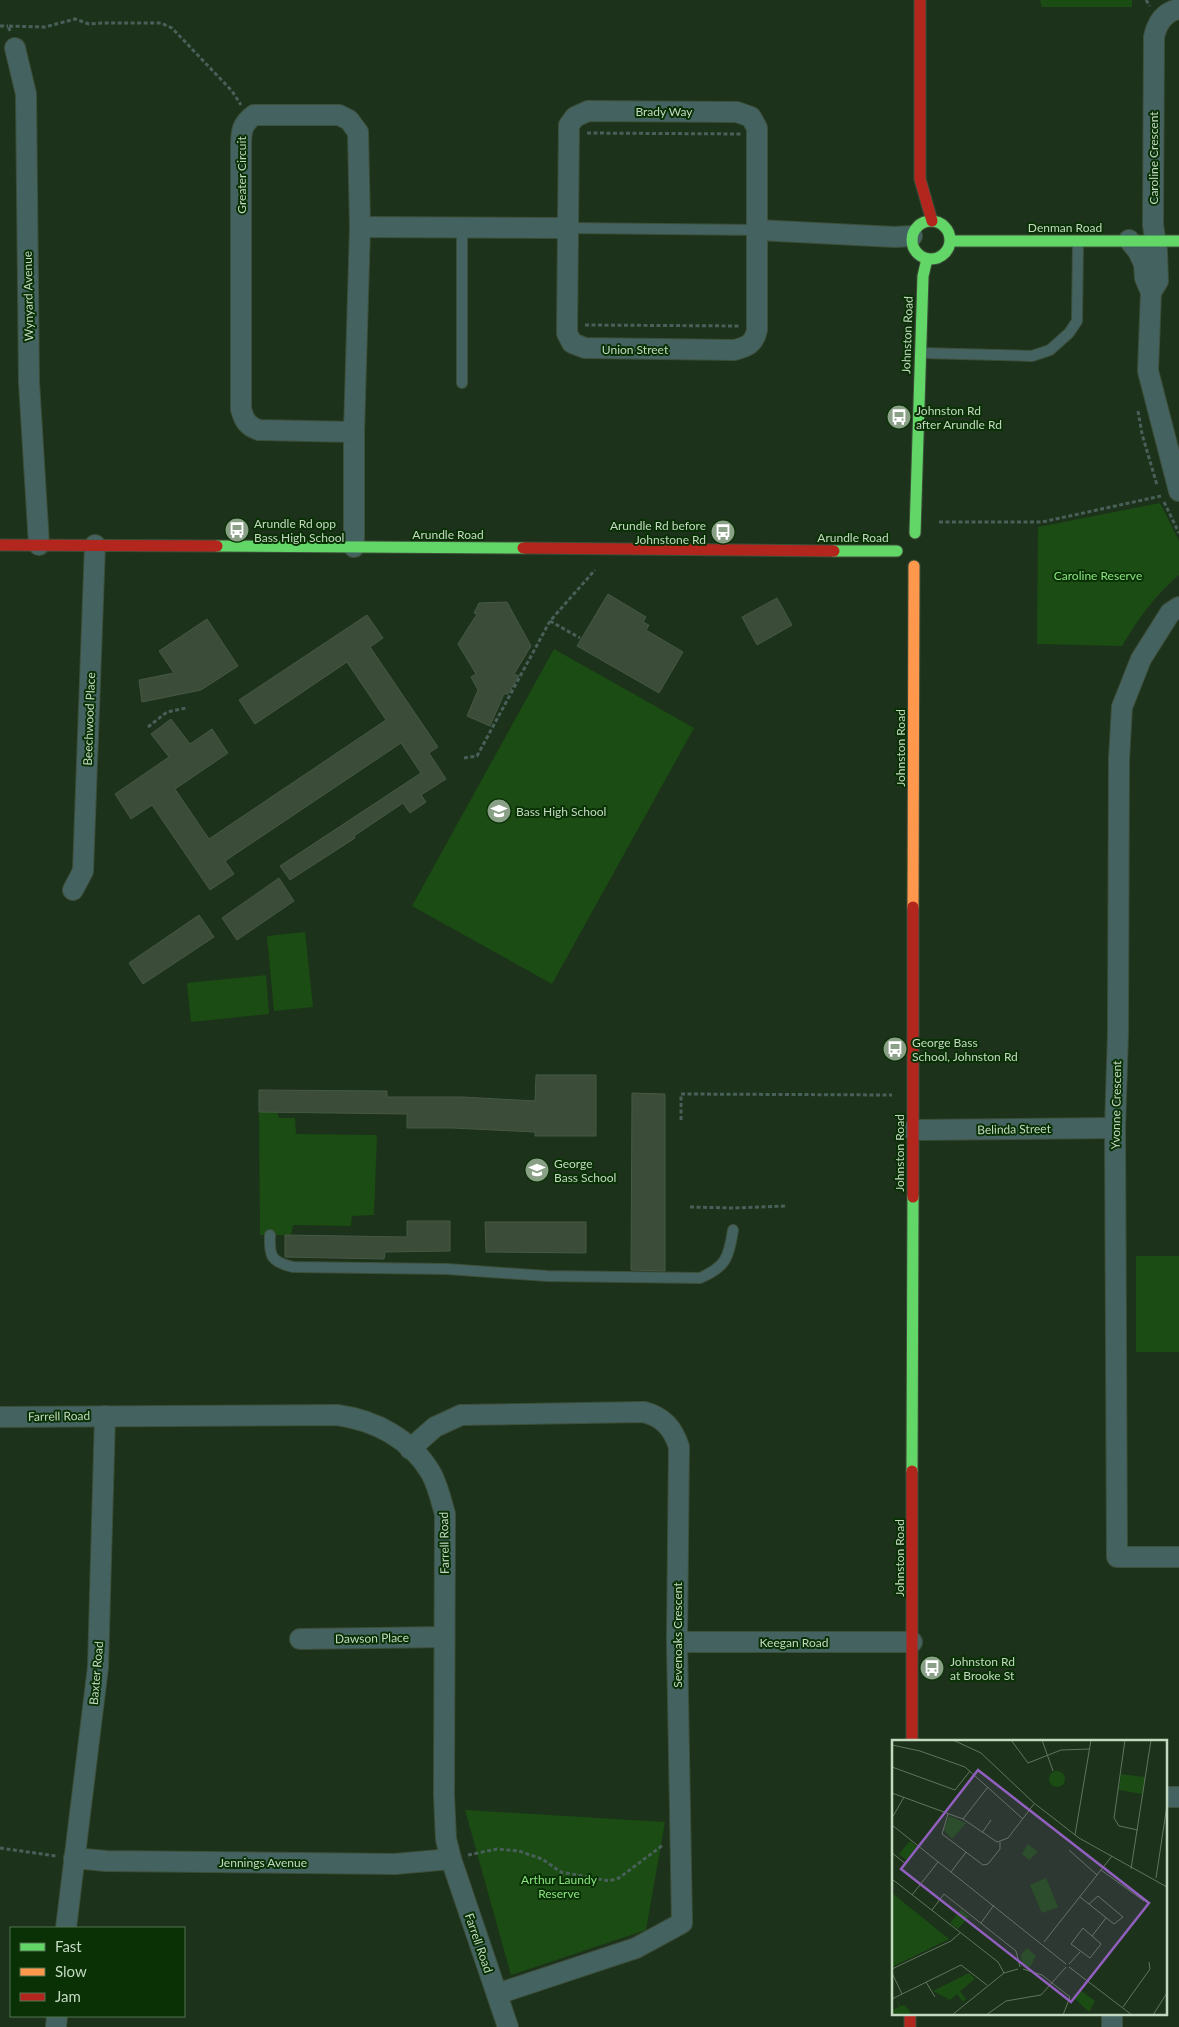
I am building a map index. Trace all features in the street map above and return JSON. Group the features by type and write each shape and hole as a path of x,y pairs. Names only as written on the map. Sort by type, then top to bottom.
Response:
{"street":[{"path":"920,0 920,179 932,221"},
{"name":"Caroline Crescent","path":"1151,292 1158,281 1156,240 1153,225 1154,37 1159,22 1169,12 1179,9"},
{"name":"Wynyard Avenue","path":"15,48 26,94 29,382 39,545"},
{"name":"Brady Way","path":"569,132 569,125 575,117 588,111 737,112 751,117 757,128 757,134"},
{"name":"Greater Circuit","path":"354,432 259,430 250,427 244,419 241,408 240,146 241,131 245,122 254,115 339,115 349,120 358,132 360,228 354,432 354,547"},
{"path":"360,228 568,228 569,132"},
{"path":"757,134 758,230 895,237 912,236"},
{"path":"932,221 944,226 949,232 951,241 946,253 940,258 927,259 917,253 912,236 920,224 932,221"},
{"name":"Union Street","path":"568,228 567,333 572,343 585,348 724,350 745,348 754,340 757,326 758,230"},
{"name":"Caroline Crescent","path":"1129,240 1138,251 1144,264 1145,278 1151,292 1148,371 1170,493"},
{"name":"Denman Road","path":"951,241 1179,241"},
{"name":"Johnston Road","path":"920,536 920,353 923,276 927,259"},
{"name":"Arundle Road","path":"0,545 614,549 899,543 920,536"},
{"name":"Johnston Road","path":"899,543 904,562 919,563 913,1094 912,1740"},
{"name":"Beechwood Place","path":"73,890 83,871 95,545"},
{"name":"Yvonne Crescent","path":"1179,607 1170,613 1141,659 1122,707 1119,759 1118,1033 1115,1128 1117,1557 1179,1557"},
{"name":"Belinda Street","path":"913,1130 1115,1128"},
{"name":"Sevenoaks Crescent","path":"410,1449 444,1422 466,1414 644,1412 659,1418 673,1431 679,1447 677,1642 682,1923 636,1948 497,1994"},
{"name":"Farrell Road","path":"0,1417 337,1415 372,1423 399,1438 430,1473 445,1514 446,1839 451,1859 508,2027"},
{"name":"Baxter Road","path":"66,1927 98,1667 105,1416"},
{"name":"Dawson Place","path":"300,1639 444,1638"},
{"name":"Keegan Road","path":"677,1642 912,1642"},
{"path":"1166,1797 1179,1797"},
{"name":"Jennings Avenue","path":"74,1858 106,1861 395,1864 451,1859"},
{"path":"910,2014 910,2027"}],"lane":[{"path":"462,228 462,383"},
{"path":"568,228 758,230"},
{"path":"920,353 1032,356 1050,350 1068,333 1076,321 1078,241"},
{"path":"270,1234 270,1249 273,1259 281,1264 293,1267 447,1269 585,1277 700,1278 713,1273 723,1264 733,1230"}],"path":[{"path":"0,26 45,26 75,19 88,24 102,22 160,23 172,28 232,90 249,118"},
{"path":"8,26 15,48"},
{"path":"569,132 757,134"},
{"path":"567,325 757,326"},
{"path":"939,522 1042,522 1170,493"},
{"path":"464,758 477,756 550,621 614,549"},
{"path":"550,621 580,638"},
{"path":"148,727 167,712 186,708"},
{"path":"681,1120 681,1094 913,1094"},
{"path":"690,1207 787,1206"},
{"path":"451,1859 497,1849 519,1851 542,1859 561,1872 609,1881 619,1878 680,1833"},
{"path":"0,1848 74,1858"}],"green space":[{"path":"1040,0 1132,0 1132,7 1042,7"},
{"name":"Caroline Reserve","path":"1160,503 1179,541 1179,575 1148,608 1122,646 1037,644 1038,527"},
{"path":"554,649 694,728 552,984 412,906"},
{"path":"305,932 313,1007 274,1011 267,936"},
{"path":"266,975 269,1014 191,1022 187,983"},
{"path":"259,1112 277,1112 279,1118 295,1118 296,1134 377,1135 374,1215 352,1216 351,1226 293,1225 291,1235 260,1235"},
{"path":"1136,1256 1179,1256 1179,1352 1136,1352"},
{"name":"Arthur Laundy Reserve","path":"465,1810 665,1822 646,1930 511,1975"}],"building":[{"path":"608,594 646,617 643,622 649,625 646,630 683,652 659,693 577,646"},
{"path":"777,598 792,625 757,645 742,617"},
{"path":"507,602 531,646 514,674 519,676 508,694 504,694 490,726 467,716 478,690 471,677 476,674 458,644 477,614 474,613 479,603"},
{"path":"367,615 383,638 370,647 438,747 429,753 446,779 421,795 426,802 410,813 403,803 354,836 355,838 290,880 280,866 421,773 401,743 225,861 234,874 210,890 152,805 131,819 115,794 169,757 151,734 171,719 190,744 212,729 228,753 175,789 209,839 386,720 347,662 255,724 239,700"},
{"path":"207,619 238,666 201,690 142,702 139,680 174,673 159,651"},
{"path":"279,878 294,901 237,940 222,918"},
{"path":"199,915 214,937 143,984 129,963"},
{"path":"536,1075 596,1075 596,1136 535,1136 535,1132 407,1128 407,1114 259,1112 259,1090 387,1091 387,1097 462,1097 535,1101"},
{"path":"632,1093 665,1094 665,1271 631,1270"},
{"path":"407,1221 450,1221 450,1251 385,1252 384,1259 285,1257 285,1235 407,1237"},
{"path":"485,1222 586,1222 586,1253 486,1252"}],"traffic: fast":[{"path":"931,221 945,226 950,240 945,254 931,259 917,254 912,240 917,226 931,221"},
{"path":"951,241 1179,241"},
{"path":"915,533 923,276 927,259"},
{"path":"217,546 523,548"},
{"path":"834,551 897,551"},
{"path":"912,1471 913,1197"}],"traffic: slow":[{"path":"913,907 914,566"}],"traffic: jam":[{"path":"920,0 920,179 932,221"},
{"path":"0,545 217,546"},
{"path":"523,548 834,551"},
{"path":"913,907 913,1197"},
{"path":"912,1471 912,1740"},
{"path":"910,2014 910,2027"}],"place":[{"name":"Johnston Rd after Arundle Rd","path":"899,417"},
{"name":"Arundle Rd opp Bass High School","path":"237,530"},
{"name":"Arundle Rd before Johnstone Rd","path":"723,532"},
{"name":"Bass High School","path":"499,811"},
{"name":"George Bass School, Johnston Rd","path":"895,1049"},
{"name":"George Bass School","path":"537,1170"},
{"name":"Johnston Rd at Brooke St","path":"932,1668"}]}
